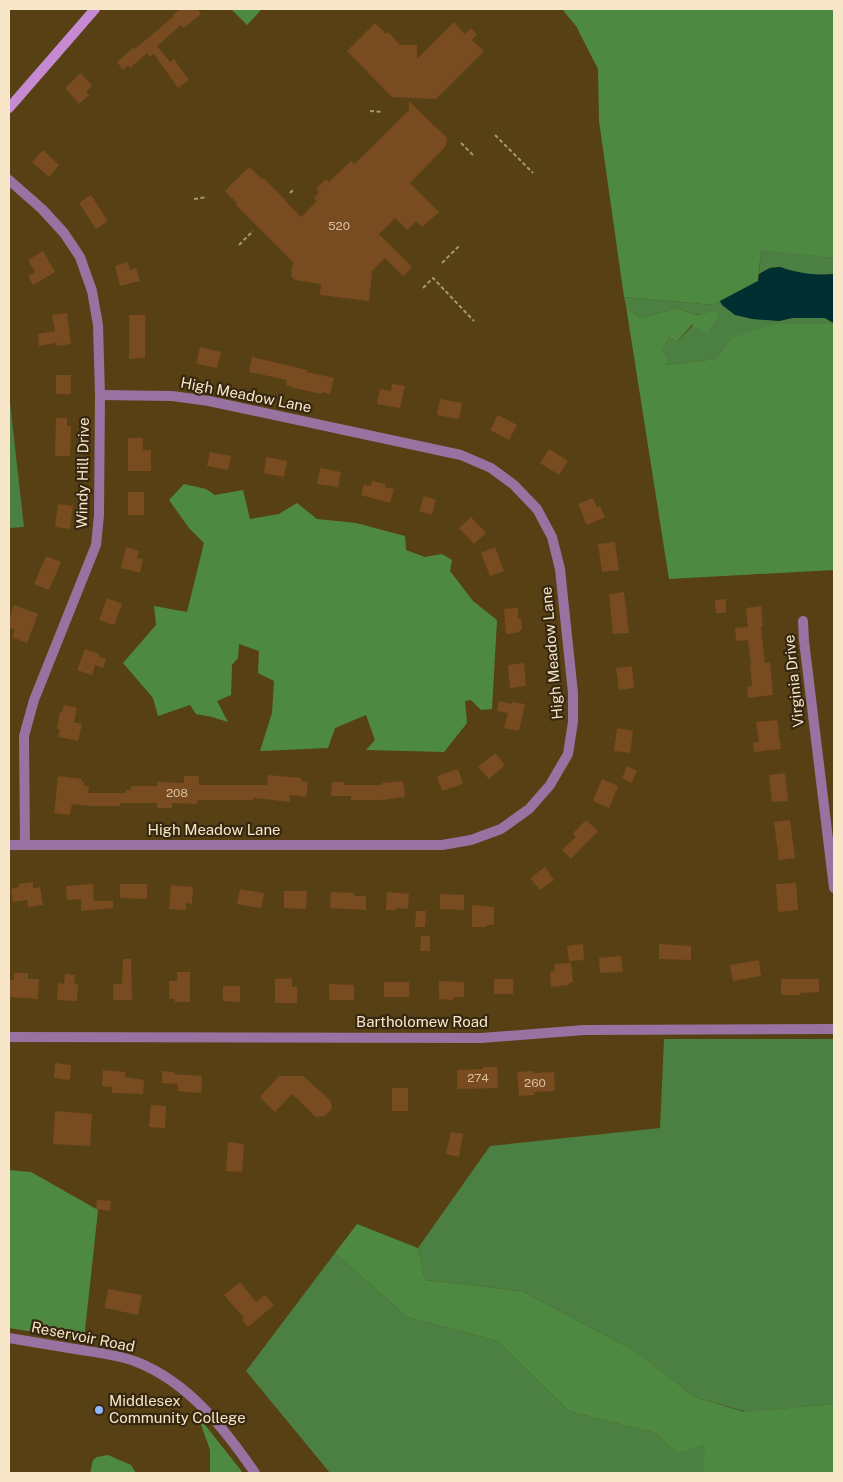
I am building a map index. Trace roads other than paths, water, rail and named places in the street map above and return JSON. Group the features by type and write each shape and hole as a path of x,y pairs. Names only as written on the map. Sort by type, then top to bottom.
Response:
{"main road":[{"path":"9,108 95,9"}],"street":[{"name":"Windy Hill Drive","path":"9,180 64,233 80,257 92,291 98,325 100,396 100,515 96,545 34,700 24,736 25,845"},
{"name":"High Meadow Lane","path":"9,845 442,844 471,840 502,829 529,809 550,784 568,754 573,722 573,693 561,578 552,537 537,509 514,485 491,468 461,455 209,401 172,396 100,396"},
{"name":"Virginia Drive","path":"803,620 804,642 834,888"},
{"name":"Bartholomew Road","path":"9,1036 481,1038 584,1030 834,1029"},
{"name":"Reservoir Road","path":"9,1338 110,1354 137,1362 152,1370 193,1397 218,1422 255,1473"}],"water":[{"path":"780,267 807,274 834,274 834,323 825,318 792,318 779,321 752,319 735,315 722,305 720,301 758,281 759,274 770,268"}],"place":[{"name":"Middlesex Community College","path":"99,1410"}]}
